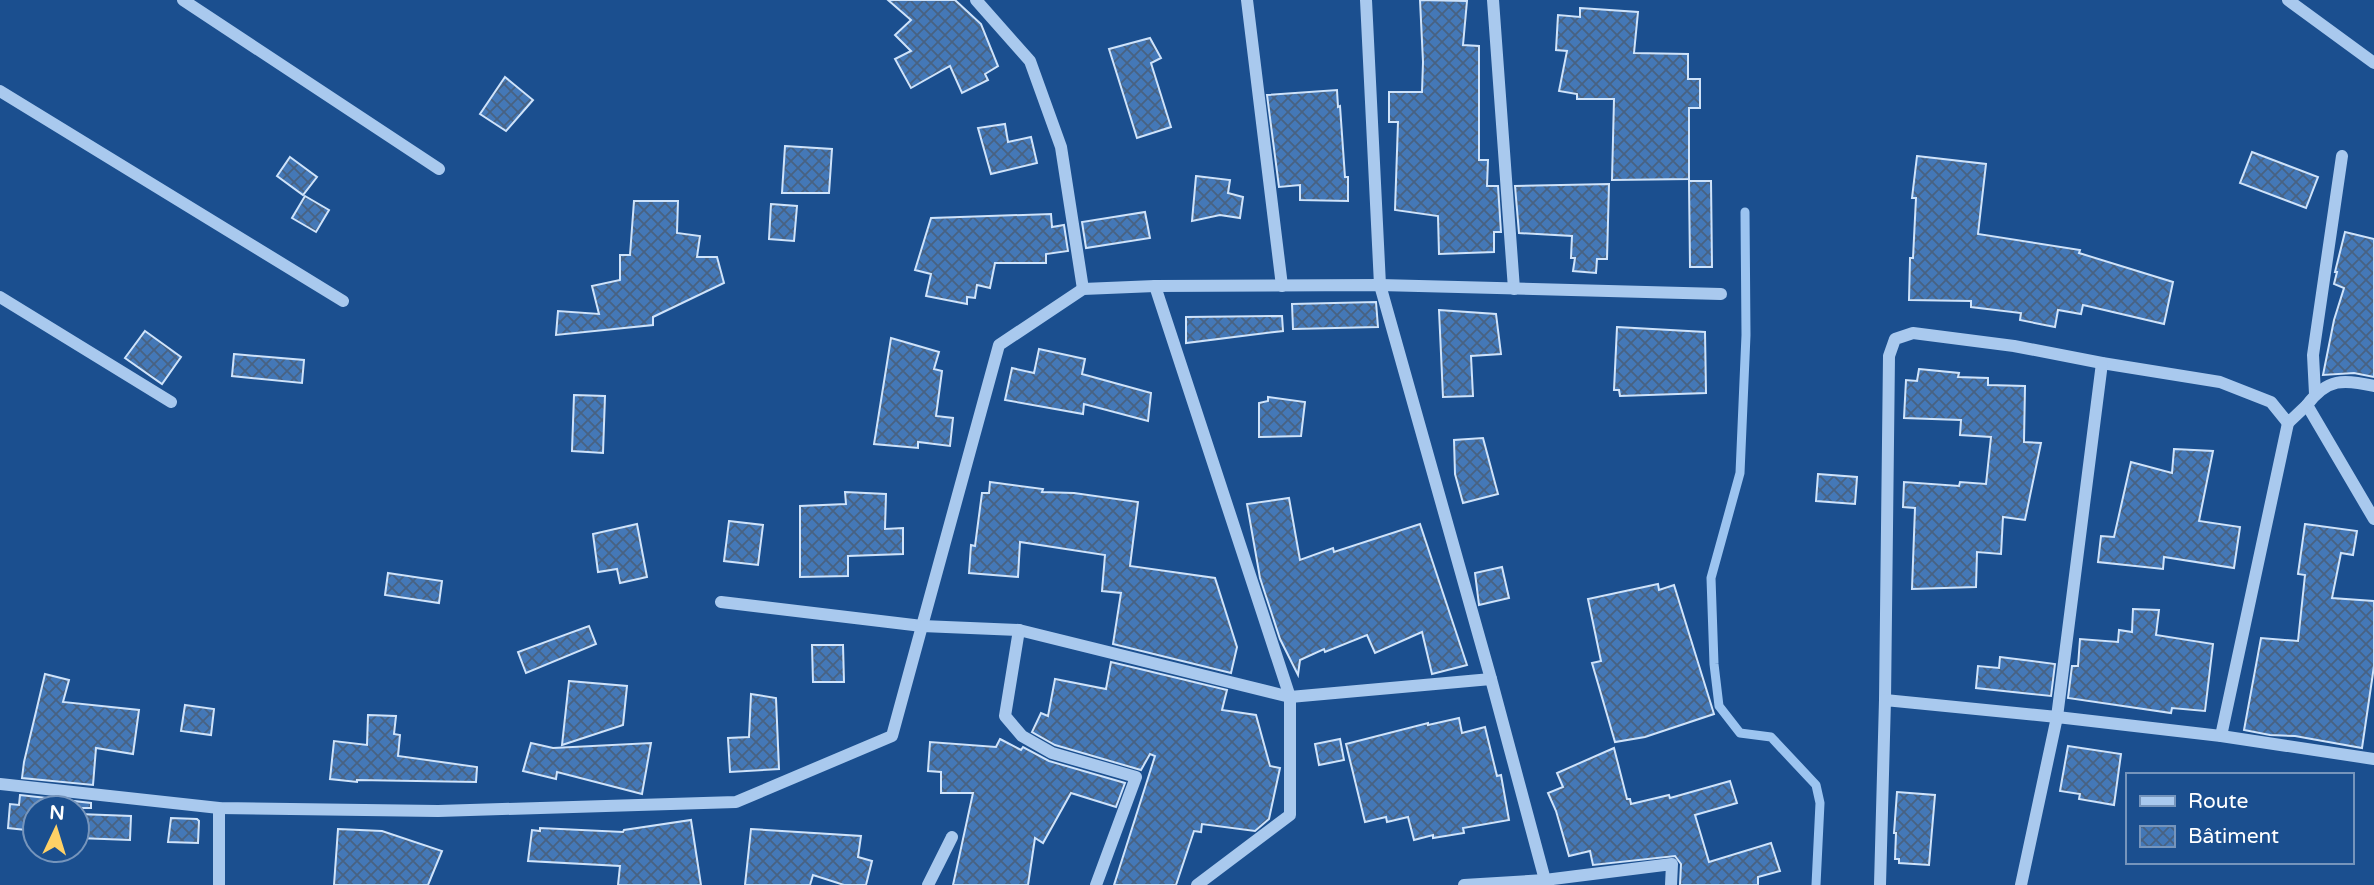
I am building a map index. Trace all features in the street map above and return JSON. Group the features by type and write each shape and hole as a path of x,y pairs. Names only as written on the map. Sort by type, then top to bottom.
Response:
{"street":[{"path":"183,0 439,169"},
{"path":"976,0 1030,61 1061,147 1083,289"},
{"path":"1247,0 1282,286"},
{"path":"1366,0 1380,285 1545,880"},
{"path":"1493,0 1514,289"},
{"path":"2288,0 2374,63"},
{"path":"0,91 343,300"},
{"path":"2342,156 2313,355 2311,399 2374,519"},
{"path":"0,784 219,808 438,811 736,802 892,736 999,345 1083,289 1380,285 1721,294"},
{"path":"1155,286 1290,697 1290,815 1197,885"},
{"path":"0,297 171,402"},
{"path":"1880,885 1889,356 1895,340 1913,333 2014,346 2220,382 2271,402 2288,423"},
{"path":"2021,885 2057,717 2102,363"},
{"path":"2221,736 2288,423 2330,384 2350,381 2374,386"},
{"path":"721,602 922,626 1019,630 1290,697 1491,679"},
{"path":"1019,630 1005,716 1022,737 1052,753 1136,777 1096,885"},
{"path":"1885,699 2221,736 2374,759"},
{"path":"219,808 219,885"},
{"path":"928,885 952,836"},
{"path":"1464,885 1545,880 1672,864 1671,885"}],"building":[{"path":"888,0 955,0 981,24 998,66 985,74 988,80 962,93 950,66 911,88 895,59 911,51 895,35 911,20"},
{"path":"1420,0 1467,1 1463,45 1479,46 1479,160 1488,160 1487,186 1498,186 1501,232 1494,232 1494,252 1439,254 1438,216 1395,210 1398,122 1389,122 1389,92 1422,92"},
{"path":"1580,8 1638,12 1634,53 1688,54 1688,79 1700,79 1700,108 1689,108 1689,179 1612,180 1614,99 1577,99 1577,94 1559,91 1567,51 1556,50 1558,15 1580,17"},
{"path":"1150,38 1161,58 1151,63 1171,127 1137,138 1109,49"},
{"path":"505,77 533,100 506,131 480,114"},
{"path":"1337,90 1345,177 1348,177 1348,201 1300,200 1300,185 1279,187 1267,95"},
{"path":"1005,124 1008,142 1031,137 1037,163 991,174 978,128"},
{"path":"785,146 832,149 829,193 782,193"},
{"path":"2252,152 2318,177 2306,208 2240,183"},
{"path":"1917,156 1986,164 1978,234 2080,250 2079,253 2173,282 2164,324 2083,305 2081,314 2058,310 2055,327 2020,320 2021,313 1971,307 1971,301 1909,300 1916,198 1912,198"},
{"path":"290,157 317,177 303,195 277,176"},
{"path":"1196,176 1230,180 1228,193 1243,197 1240,218 1220,215 1192,221"},
{"path":"1689,181 1711,181 1712,267 1690,267"},
{"path":"1609,184 1607,259 1597,259 1596,273 1573,271 1575,258 1571,258 1572,236 1519,233 1515,186"},
{"path":"305,196 329,210 316,232 292,218"},
{"path":"634,201 678,201 677,233 700,236 697,257 717,257 724,283 653,317 653,325 556,335 558,311 599,314 592,286 620,280 620,255 630,255"},
{"path":"771,204 797,206 794,241 769,239"},
{"path":"1145,212 1150,238 1086,248 1082,222"},
{"path":"1051,214 1052,227 1064,225 1068,251 1046,254 1046,263 995,263 990,288 977,285 975,298 967,297 967,304 926,296 931,274 915,270 931,218"},
{"path":"2345,232 2374,239 2374,377 2354,373 2323,375 2334,320 2344,288 2334,284"},
{"path":"1376,302 1378,327 1293,329 1292,304"},
{"path":"1439,310 1496,314 1501,354 1471,356 1473,396 1443,397"},
{"path":"1282,316 1283,331 1186,343 1186,317"},
{"path":"1617,327 1705,332 1706,393 1620,396 1619,390 1614,390"},
{"path":"145,331 181,357 162,384 125,358"},
{"path":"891,338 939,352 934,369 942,371 936,416 953,418 950,446 918,442 918,448 874,444"},
{"path":"1039,349 1085,359 1082,374 1151,393 1148,421 1084,404 1083,414 1005,400 1012,368 1034,373"},
{"path":"234,354 304,360 302,383 232,376"},
{"path":"1919,369 1959,373 1958,377 1988,378 1988,385 2025,386 2024,442 2041,443 2025,520 2003,517 2001,554 1977,552 1976,587 1912,589 1915,508 1903,507 1904,482 1959,486 1960,482 1986,484 1991,437 1960,435 1961,420 1904,418 1906,380 1917,381"},
{"path":"574,395 605,396 603,453 572,451"},
{"path":"1268,397 1305,402 1301,436 1259,437 1259,403 1268,401"},
{"path":"1483,438 1498,494 1463,503 1455,474 1454,440"},
{"path":"2174,449 2213,451 2199,521 2240,527 2234,568 2164,557 2163,569 2098,562 2101,536 2114,537 2131,462 2172,473"},
{"path":"1818,474 1857,477 1855,504 1816,501"},
{"path":"990,482 1043,489 1042,492 1074,493 1138,502 1130,566 1215,578 1237,647 1231,673 1113,644 1121,593 1102,591 1105,555 1020,542 1018,577 969,573 971,545 975,546 982,493 989,493"},
{"path":"845,492 886,494 885,529 903,528 903,554 848,556 848,576 800,577 800,506 846,504"},
{"path":"1289,498 1300,560 1333,548 1334,552 1420,524 1467,665 1432,674 1422,632 1375,653 1367,635 1300,660 1298,675 1280,639 1260,578 1247,504"},
{"path":"729,521 763,525 758,565 724,561"},
{"path":"637,524 647,577 620,583 617,569 598,572 593,534"},
{"path":"2305,524 2357,531 2353,555 2341,553 2332,598 2374,601 2374,666 2362,748 2244,730 2261,638 2298,641 2305,575 2298,574"},
{"path":"1502,567 1509,598 1479,605 1475,573"},
{"path":"388,573 442,581 439,603 385,595"},
{"path":"1658,584 1659,590 1674,585 1714,714 1645,737 1615,742 1592,663 1601,661 1588,599"},
{"path":"2133,609 2159,610 2156,635 2213,644 2205,711 2172,708 2171,713 2068,698 2072,666 2078,666 2080,639 2118,642 2119,630 2132,632"},
{"path":"589,626 596,644 526,673 518,652"},
{"path":"812,645 843,645 844,682 813,682"},
{"path":"2000,657 2055,664 2051,696 1976,688 1978,666 1999,668"},
{"path":"1111,662 1227,690 1222,710 1256,715 1270,766 1280,768 1269,819 1255,831 1202,824 1201,832 1194,831 1176,885 1114,885 1155,756 1150,754 1141,770 1055,745 1032,732 1041,713 1048,716 1055,679 1106,689"},
{"path":"45,674 69,680 63,702 139,710 133,754 96,748 93,785 22,778"},
{"path":"569,681 627,686 623,725 562,745"},
{"path":"751,694 776,698 779,769 730,772 728,738 749,737"},
{"path":"185,705 214,709 211,735 181,731"},
{"path":"368,715 396,716 394,734 400,735 398,756 477,767 476,782 357,782 330,779 334,741 367,745"},
{"path":"1459,718 1462,733 1485,727 1497,776 1501,775 1509,820 1463,828 1464,833 1433,838 1433,835 1414,840 1408,817 1387,822 1386,817 1365,822 1346,744"},
{"path":"1000,739 1021,750 1023,747 1049,761 1125,783 1116,807 1071,793 1043,843 1035,838 1028,885 953,885 973,793 941,793 941,772 928,771 930,742 996,747"},
{"path":"1340,739 1344,760 1319,765 1315,744"},
{"path":"531,743 553,748 651,743 642,794 557,772 556,779 523,771"},
{"path":"2068,746 2121,754 2114,805 2079,799 2080,794 2060,791"},
{"path":"1614,748 1627,799 1630,799 1631,804 1669,795 1670,798 1730,781 1737,803 1695,815 1709,862 1771,843 1780,871 1758,877 1758,885 1680,885 1681,864 1675,856 1593,865 1590,851 1569,856 1548,793 1563,787 1557,773"},
{"path":"1897,792 1935,795 1929,865 1899,863 1899,859 1895,859"},
{"path":"21,795 21,829 8,828 10,804 19,805"},
{"path":"91,814 131,816 130,840 91,838"},
{"path":"171,818 197,819 198,843 168,842"},
{"path":"691,820 701,885 618,885 620,866 528,861 532,830 540,831 540,828 623,832"},
{"path":"338,829 382,831 442,851 428,885 334,885"},
{"path":"751,829 861,836 858,857 872,861 866,885 844,885 813,875 810,885 745,885"}],"waterway":[{"path":"1745,212 1746,335 1740,473 1711,578 1714,664 1719,706 1740,733 1771,737 1816,785 1820,803 1816,885"}]}
